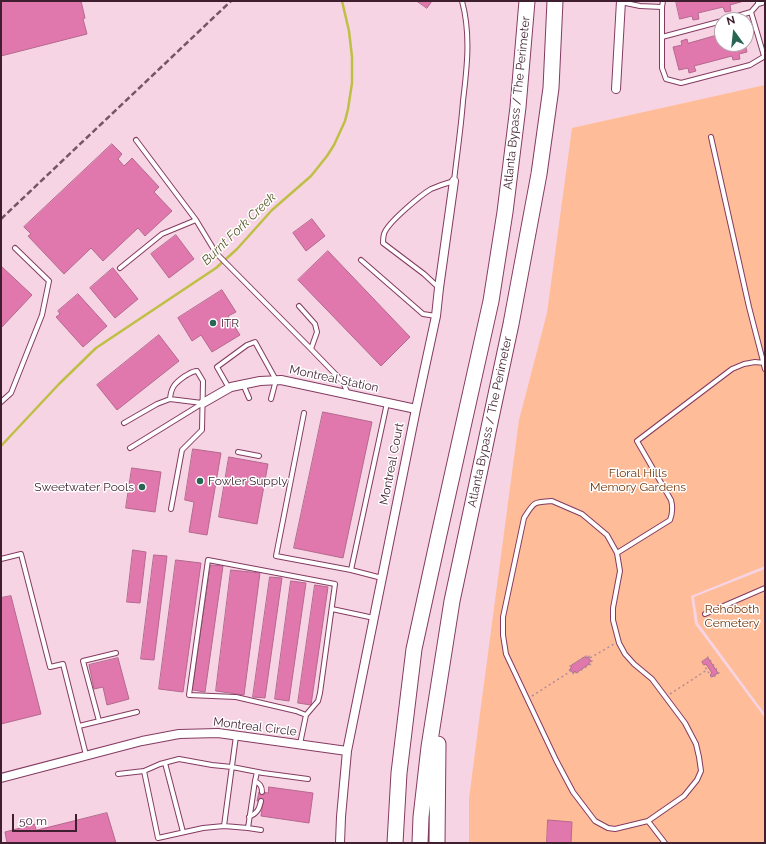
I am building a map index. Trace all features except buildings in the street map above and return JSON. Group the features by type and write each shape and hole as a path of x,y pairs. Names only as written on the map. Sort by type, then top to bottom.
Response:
{"highway":[{"name":"Atlanta Bypass / The Perimeter","path":"395,843 399,773 414,649 491,301 504,220 518,107 527,1"},
{"name":"Atlanta Bypass / The Perimeter","path":"420,843 421,817 429,747 452,601 511,324 539,174 551,88 555,1"},
{"path":"437,843 438,694"}],"street":[{"path":"616,89 621,1"},
{"name":"Montreal Court","path":"347,751 436,316 454,181"},
{"name":"Montreal Station","path":"203,403 232,387 260,381 281,380 416,409"},
{"name":"Montreal Circle","path":"1,778 142,741 179,734 218,733 347,751"},
{"path":"340,843 347,751"}],"lane":[{"path":"439,288 424,274 383,243 384,233 394,220 407,208 430,190 454,181 468,45 466,14 462,1"},
{"path":"621,1 640,6 662,7"},
{"path":"663,1 662,68 666,80 681,83 750,65 764,56 754,19"},
{"path":"752,12 758,3 765,2"},
{"path":"662,37 714,23"},
{"path":"711,137 749,307 765,369"},
{"path":"136,140 196,220 218,255 342,382 348,394"},
{"path":"120,268 162,234 196,220"},
{"path":"1,402 11,393 42,315 49,281 15,248"},
{"path":"361,260 423,314 436,316"},
{"path":"299,306 315,324 317,332 311,349"},
{"path":"229,388 217,367 247,345 254,342 276,380 271,399"},
{"path":"617,553 670,520 673,513 671,500 637,441 732,369 744,364 755,362 764,363"},
{"path":"170,400 176,382 192,371 196,371 203,381 202,430 182,450 171,509"},
{"path":"243,384 248,398"},
{"path":"124,423 157,404 170,400 203,403"},
{"path":"351,570 387,402"},
{"path":"130,448 176,418 203,403"},
{"path":"304,413 276,556 351,570 382,578"},
{"path":"238,452 259,456"},
{"path":"552,501 582,514 607,535 617,553 620,571 613,608 613,620 619,641 625,654 634,664 652,679 686,723 696,744 701,771 697,780 684,796 648,821 615,829 608,828 595,822 573,792 506,654 504,617 524,518 531,506 537,502 552,501"},
{"path":"1,559 22,554 50,667 63,664 86,756"},
{"path":"300,745 306,715 318,701 335,584 208,560 189,695 236,697 296,711 306,715"},
{"path":"705,614 765,588 765,594"},
{"path":"332,609 374,618"},
{"path":"99,721 83,661 116,652"},
{"path":"79,726 137,712"},
{"path":"224,826 236,736"},
{"path":"118,774 144,771 164,763 180,759 308,779"},
{"path":"164,763 183,832"},
{"path":"144,771 158,838 203,828 224,826 261,830"},
{"path":"248,828 255,781 258,772"},
{"path":"255,781 261,785 262,792"},
{"path":"249,817 255,814 259,808 260,801"},
{"path":"648,821 665,843"}],"path":[{"path":"571,671 569,668 571,667 570,666 586,656 588,655 590,658 619,641"},
{"path":"708,657 719,673 712,678 707,670 702,662 708,657"},
{"path":"571,671 572,674 574,672 575,674 590,664 592,661 590,658"},
{"path":"666,697 707,670"},
{"path":"527,699 571,671"}],"green space":[{"name":"Floral Hills Memory Gardens","path":"765,85 765,566 691,596 695,624 765,718 765,843 469,843 469,799 519,420 547,313 572,128"},
{"name":"Rehoboth Cemetery","path":"765,569 765,714 698,623 694,597"}],"waterway":[{"name":"Burnt Fork Creek","path":"1,446 59,384 96,348 216,268 237,249 272,210 311,176 327,156 345,121 352,83 352,57 349,31 342,1"}],"railway":[{"path":"1,219 231,1"}],"place":[{"name":"ITR","path":"213,323"},
{"name":"Fowler Supply","path":"200,481"},
{"name":"Sweetwater Pools","path":"142,487"}]}
